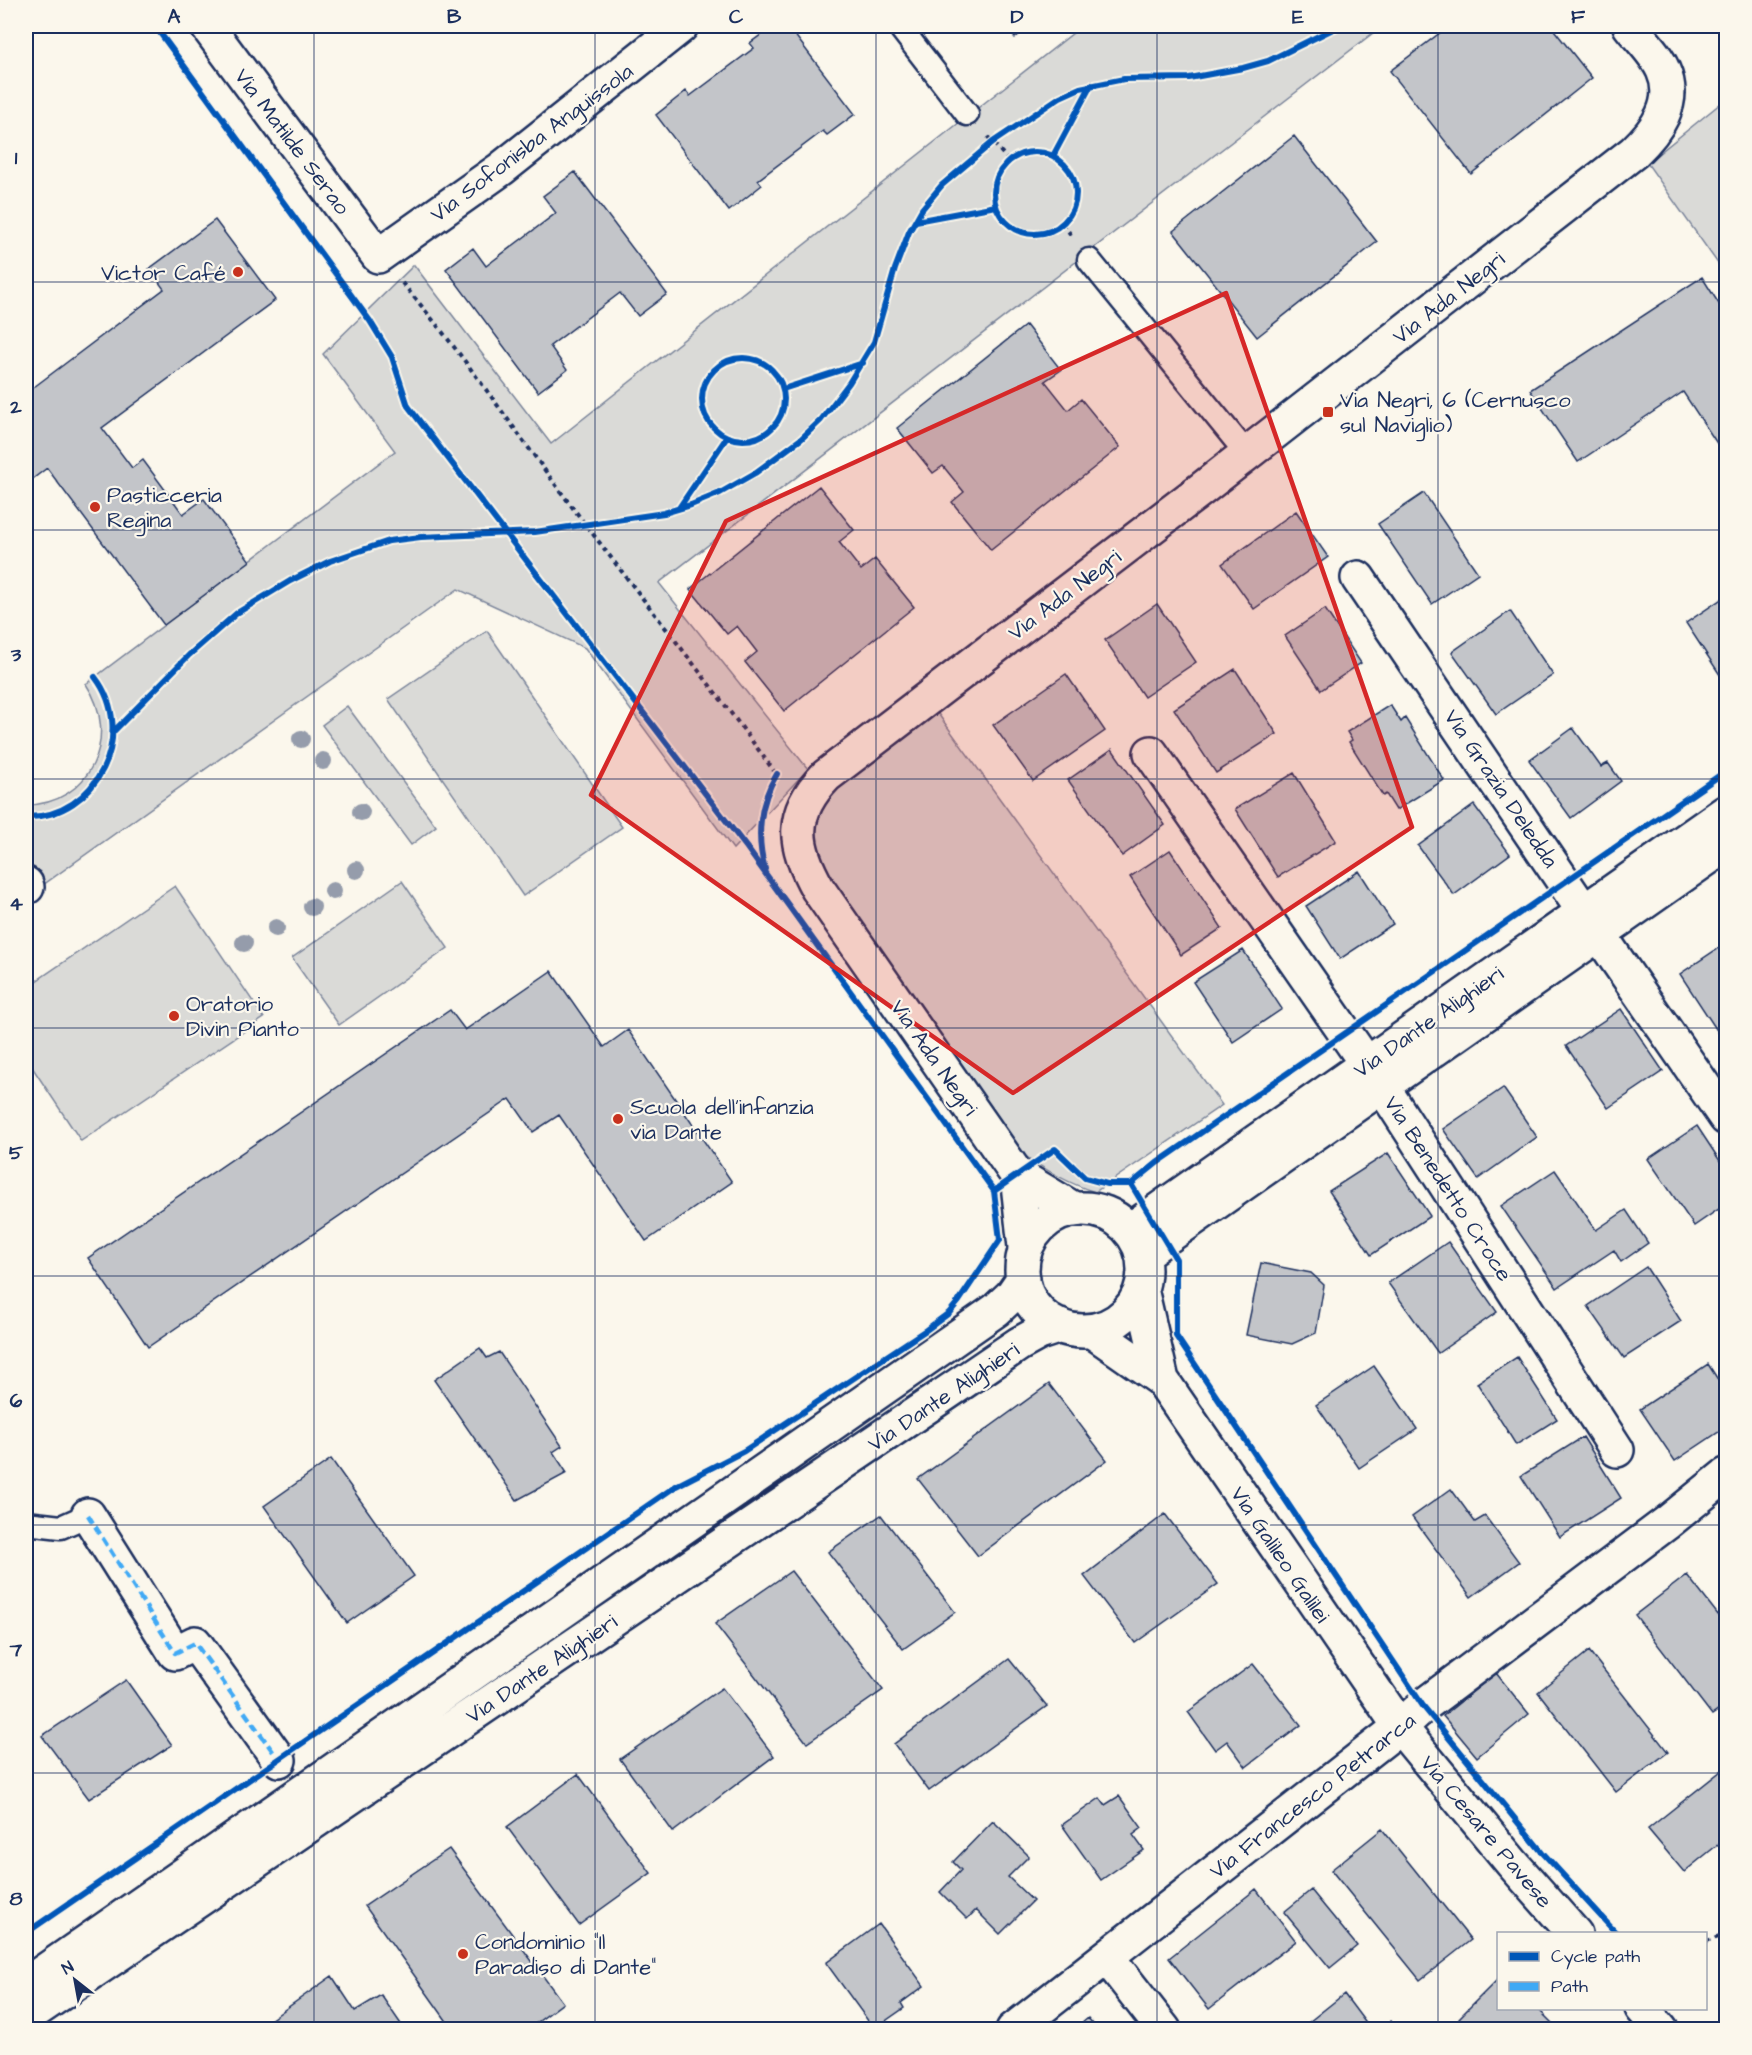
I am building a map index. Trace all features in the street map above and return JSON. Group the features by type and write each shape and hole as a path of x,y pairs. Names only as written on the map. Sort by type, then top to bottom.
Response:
{"street":[{"name":"Via Matilde Serao","path":"207,26 378,256"},
{"name":"Via Sofonisba Anguissola","path":"378,256 501,169 681,26"},
{"name":"Via Ada Negri","path":"1075,1210 1017,1175 818,889 805,867 798,843 802,810 808,797 826,776 1247,454 1629,157 1654,131 1665,111 1667,88 1663,70 1630,26"},
{"name":"Via Grazia Deledda","path":"1358,578 1726,1118"},
{"name":"Via Benedetto Croce","path":"1151,753 1374,1075 1617,1450"},
{"name":"Via Dante Alighieri","path":"1593,923 1726,812"},
{"name":"Via Dante Alighieri","path":"1136,1242 1593,923 1726,845"},
{"name":"Via Ada Negri","path":"1017,1175 1025,1247"},
{"path":"1094,1209 1114,1216 1136,1242 1144,1268 1141,1289 1133,1305 1118,1320 1092,1331 1070,1330 1050,1322 1034,1307 1024,1289 1021,1268 1025,1247 1032,1235 1047,1219 1066,1210 1094,1209"},
{"name":"Via Dante Alighieri","path":"26,1983 987,1315 1012,1295 1023,1279"},
{"path":"1141,1289 1162,1380"},
{"name":"Via Dante Alighieri","path":"26,2017 1010,1350 1040,1333 1060,1326"},
{"path":"1092,1331 1162,1380"},
{"name":"Via Galileo Galilei","path":"1162,1380 1400,1727"},
{"name":"Via Francesco Petrarca","path":"1013,2030 1424,1706 1668,1522 1726,1475"},
{"path":"88,1515 175,1653 195,1643 279,1760"},
{"name":"Via Cesare Pavese","path":"1400,1727 1512,1863 1573,1932"},
{"path":"1107,1957 1164,2030"},
{"path":"1644,2010 1661,2030"}],"lane":[{"path":"899,26 967,114"},
{"path":"1089,260 1247,454"},
{"path":"26,1523 61,1527 88,1515"}],"path":[{"path":"986,148 1001,136"},
{"path":"1004,166 1015,158"},
{"path":"1055,229 1070,216"},
{"path":"378,256 431,316 586,525 727,706 802,810"},
{"path":"576,527 597,523"},
{"path":"1707,1941 1726,1935"}],"highlighted area":[{"path":"1226,293 1412,827 1013,1093 591,795 726,521"}],"shaded area":[{"path":"1082,26 1382,26 659,583 808,769 733,849 585,648 458,589 26,897 26,805 48,802 67,793 82,780 93,764 99,745 100,725 96,704 86,684 395,451 323,354 414,265 551,444"},
{"path":"1726,99 1726,275 1647,163"},
{"path":"487,631 622,827 523,896 388,699"},
{"path":"347,706 436,826 411,845 322,725"},
{"path":"936,711 1222,1105 1095,1192 1056,1176 1021,1153 830,881 815,851 814,822 827,796"},
{"path":"402,881 448,948 339,1025 292,958"},
{"path":"175,886 264,1018 81,1141 26,1058 26,988"}],"building":[{"path":"773,26 788,26 855,114 827,135 823,131 758,180 762,185 729,211 656,115 686,91 690,96 754,48 750,43"},
{"path":"1005,26 1030,26 1015,38"},
{"path":"1449,26 1551,26 1592,78 1471,174 1390,71"},
{"path":"1294,136 1377,242 1257,337 1173,231"},
{"path":"575,172 667,294 638,316 620,293 550,346 567,370 538,392 446,269 473,248 486,266 556,213 543,196"},
{"path":"215,220 275,300 102,428 132,468 143,460 183,514 204,499 250,561 164,625 47,468 26,484 26,393 164,289 149,269"},
{"path":"1702,277 1726,315 1726,457 1683,392 1578,462 1530,390"},
{"path":"1026,325 1061,370 1045,381 1068,410 1081,399 1120,447 991,550 952,502 964,492 943,466 933,473 897,428"},
{"path":"819,486 854,530 839,542 861,570 875,559 914,607 784,711 745,662 757,652 737,626 727,634 690,589"},
{"path":"1424,493 1478,573 1432,604 1378,524"},
{"path":"1296,511 1328,557 1254,609 1222,564"},
{"path":"1726,596 1726,684 1686,623"},
{"path":"1157,604 1196,662 1144,697 1105,640"},
{"path":"1325,609 1361,663 1321,690 1285,636"},
{"path":"1510,611 1553,675 1496,714 1452,652"},
{"path":"1235,669 1277,734 1216,773 1174,709"},
{"path":"1066,674 1105,731 1033,781 993,725"},
{"path":"1390,705 1401,722 1405,718 1444,780 1396,810 1386,794 1383,796 1349,742 1352,740 1347,732"},
{"path":"1573,728 1601,767 1608,763 1621,781 1571,818 1529,760"},
{"path":"1112,749 1165,825 1122,856 1068,780"},
{"path":"1294,773 1336,841 1278,877 1235,809"},
{"path":"1474,805 1510,854 1454,895 1418,846"},
{"path":"1170,850 1222,928 1181,955 1130,877"},
{"path":"1359,871 1393,924 1340,959 1306,906"},
{"path":"1726,943 1726,1027 1718,1032 1680,974"},
{"path":"1243,950 1282,1009 1233,1042 1193,982"},
{"path":"551,971 604,1047 628,1030 732,1182 646,1241 559,1115 533,1132 510,1099 148,1347 88,1258 450,1010 465,1030"},
{"path":"1621,1009 1663,1071 1608,1108 1566,1046"},
{"path":"1503,1088 1537,1137 1478,1179 1443,1129"},
{"path":"1697,1126 1726,1170 1726,1204 1694,1226 1648,1159"},
{"path":"1388,1153 1430,1216 1371,1255 1329,1191"},
{"path":"1555,1170 1596,1230 1626,1210 1648,1243 1621,1262 1614,1250 1557,1288 1501,1206"},
{"path":"1448,1242 1497,1312 1438,1353 1388,1283"},
{"path":"1261,1263 1311,1273 1324,1285 1316,1333 1292,1344 1246,1335"},
{"path":"1646,1267 1681,1321 1624,1358 1588,1306"},
{"path":"480,1348 487,1358 499,1352 562,1446 553,1452 567,1473 517,1500 434,1380"},
{"path":"1517,1357 1557,1419 1516,1445 1477,1383"},
{"path":"1708,1364 1726,1392 1726,1427 1675,1461 1640,1409"},
{"path":"1374,1366 1417,1429 1359,1468 1316,1405"},
{"path":"1049,1384 1107,1460 978,1556 918,1479"},
{"path":"1583,1437 1621,1498 1560,1537 1521,1476"},
{"path":"331,1459 414,1576 347,1623 264,1506"},
{"path":"1451,1489 1475,1522 1485,1516 1519,1562 1471,1597 1412,1517"},
{"path":"1165,1514 1218,1584 1135,1643 1084,1576"},
{"path":"881,1515 955,1612 903,1649 828,1552"},
{"path":"791,1571 883,1690 807,1743 715,1624"},
{"path":"1687,1575 1726,1625 1726,1705 1712,1715 1635,1615"},
{"path":"1589,1651 1668,1752 1616,1792 1538,1692"},
{"path":"1009,1659 1047,1706 929,1791 894,1744"},
{"path":"1253,1664 1301,1725 1246,1767 1227,1741 1215,1750 1188,1712"},
{"path":"1496,1673 1529,1714 1477,1757 1443,1716"},
{"path":"126,1680 172,1745 89,1799 42,1736"},
{"path":"722,1688 774,1756 673,1832 620,1759"},
{"path":"1726,1767 1726,1838 1684,1872 1648,1829"},
{"path":"578,1774 651,1873 579,1925 507,1827"},
{"path":"1119,1796 1142,1828 1133,1835 1144,1850 1101,1880 1062,1825 1100,1798 1105,1805"},
{"path":"993,1821 1029,1856 1008,1877 1033,1901 1000,1934 976,1910 967,1919 940,1892 961,1870 953,1862"},
{"path":"1382,1829 1471,1940 1420,1980 1331,1870"},
{"name":"Condominio \"Il Paradiso di Dante\"","path":"449,1849 563,2003 527,2030 453,2030 365,1906"},
{"path":"1256,1889 1296,1941 1209,2009 1169,1958"},
{"path":"1311,1890 1357,1946 1330,1968 1284,1912"},
{"path":"879,1924 924,1986 901,2003 904,2008 874,2029 826,1963"},
{"path":"332,1976 355,2011 381,1995 405,2030 256,2030"},
{"path":"1497,1980 1497,2010 1539,2010 1559,2030 1471,2030 1459,2018"},
{"path":"1344,1994 1371,2030 1299,2030"},
{"path":"1088,2018 1098,2030 1074,2030"},
{"path":"1391,2021 1397,2030 1380,2030"}],"marked path":[{"path":"88,1515 175,1653 195,1643 279,1760"}],"cycle path":[{"path":"26,1933 676,1486 744,1451 926,1330 949,1313 959,1301 1000,1240 994,1191 747,848 408,406 392,357 370,321 155,26"},
{"path":"113,732 189,655 237,613 290,581 330,561 389,541 421,537 535,532 664,513 720,493 755,473 801,439 821,420 849,383 874,342 895,269 909,232 922,209 942,185 993,142 1060,97 1080,88 1124,79 1189,78 1243,68 1268,61 1339,26"},
{"path":"1053,156 1091,85"},
{"path":"1035,152 1051,155 1064,164 1073,177 1076,193 1073,209 1064,222 1051,231 1035,234 1019,231 1006,222 997,209 994,193 997,177 1006,164 1019,155 1035,152"},
{"path":"916,221 996,206"},
{"path":"743,358 759,361 772,370 781,383 784,399 781,415 772,428 759,437 743,440 727,437 714,428 705,415 702,399 705,383 714,370 727,361 743,358"},
{"path":"783,389 863,363"},
{"path":"679,508 727,437"},
{"path":"26,817 51,814 73,803 90,788 103,768 111,746 112,723 107,699 95,677"},
{"path":"1131,1184 1157,1163 1726,771"},
{"path":"765,869 760,833 761,820 766,797 777,774"},
{"path":"994,1191 1055,1149 1085,1178 1107,1184 1131,1184 1176,1259 1176,1336 1423,1706 1542,1852 1615,1932"}],"place":[{"name":"Victor Café","path":"238,272"},
{"name":"Via Negri, 6 (Cernusco sul Naviglio)","path":"1328,412"},
{"name":"Pasticceria Regina","path":"95,507"},
{"name":"Oratorio Divin Pianto","path":"174,1016"},
{"name":"Scuola dell'infanzia via Dante","path":"618,1119"},
{"name":"Condominio \"Il Paradiso di Dante\"","path":"463,1954"}]}
